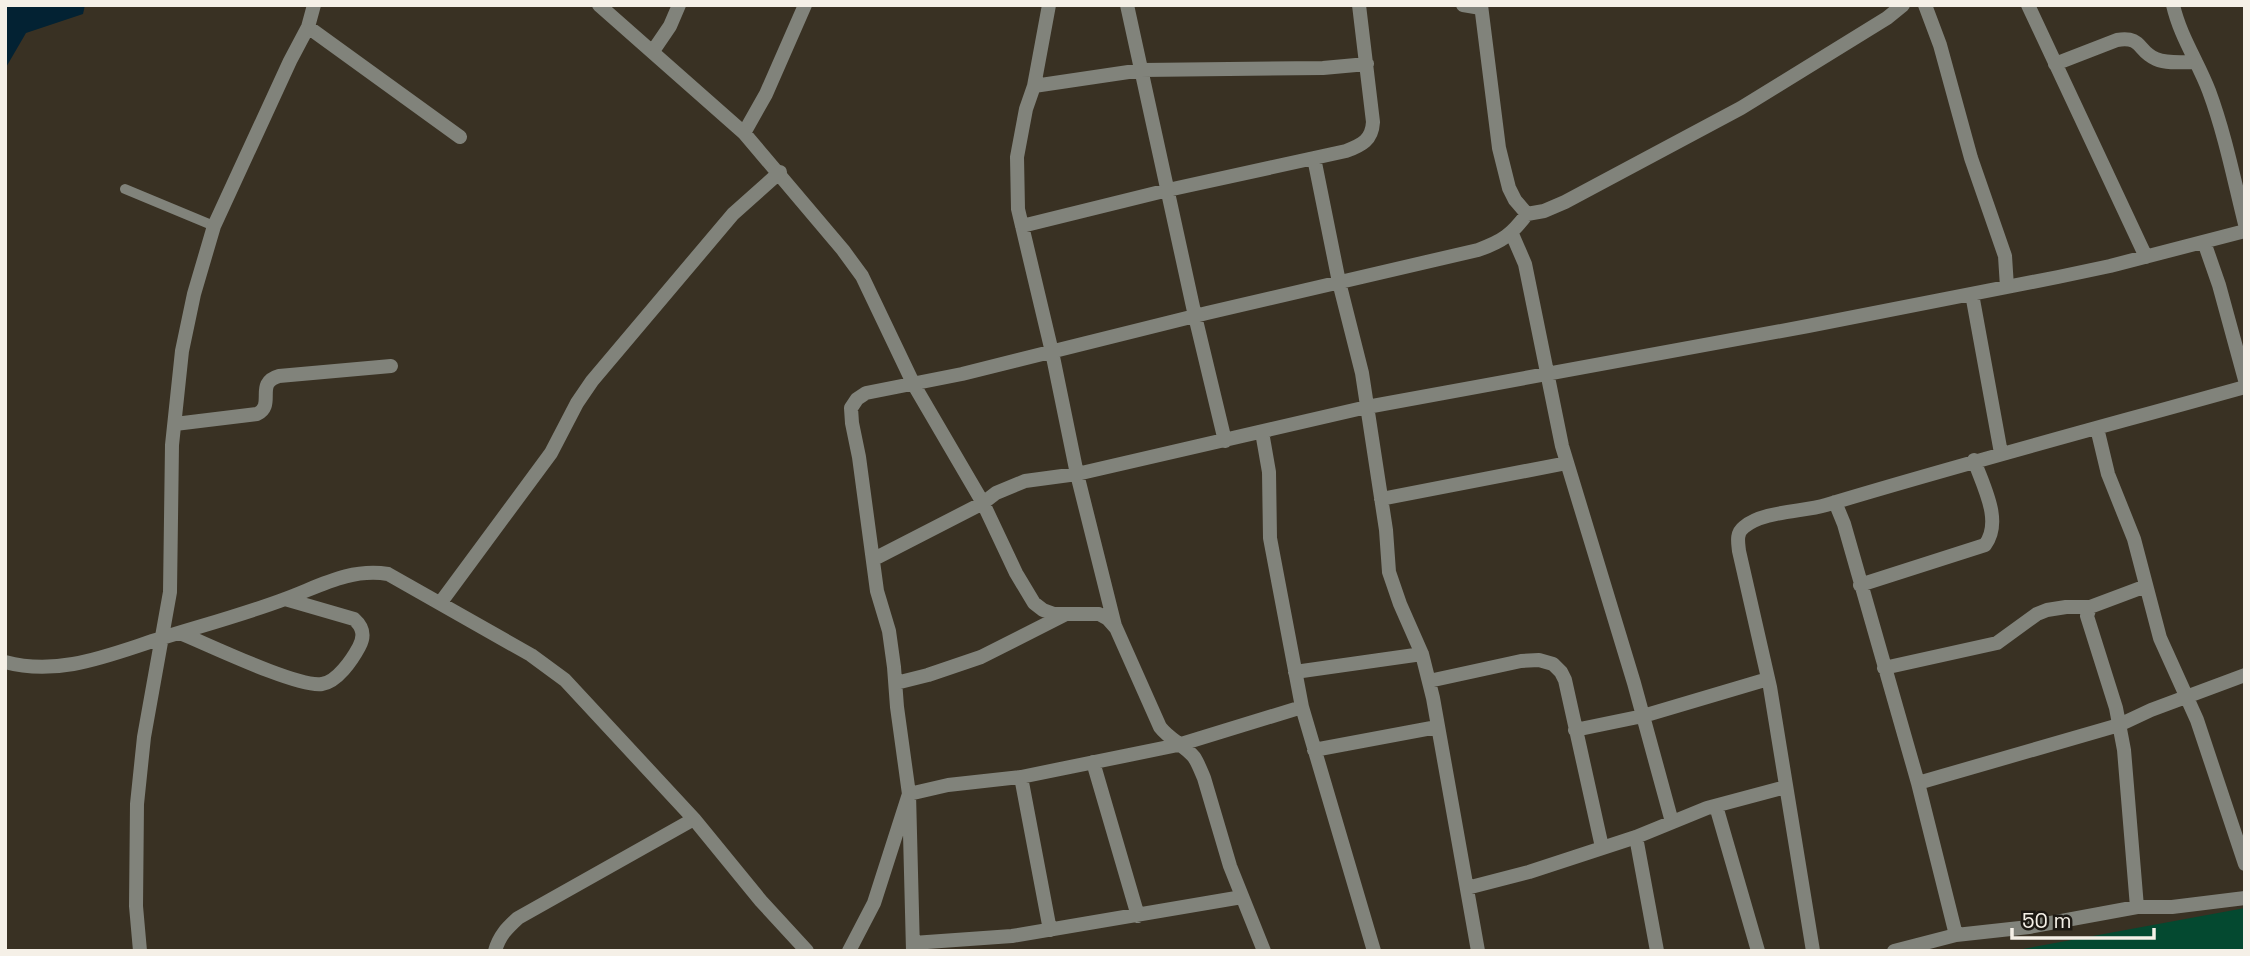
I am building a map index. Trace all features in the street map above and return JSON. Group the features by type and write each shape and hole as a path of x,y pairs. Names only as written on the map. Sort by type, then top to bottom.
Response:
{"street":[{"path":"140,951 136,906 137,804 144,737 170,592 170,498 184,340 214,226 308,27 314,5"},
{"path":"599,5 744,133 844,250 862,276 914,385 983,503 1016,573 1034,603 1054,614 1099,614 1116,628"},
{"path":"653,51 670,26 679,5"},
{"path":"744,133 774,77 805,5"},
{"path":"1049,5 1017,157 1018,209 1052,352 1077,474 1116,628 1160,727 1168,738 1194,758 1204,778 1230,866 1264,951"},
{"path":"1127,5 1225,441"},
{"path":"1022,226 1356,148 1367,141 1373,122 1359,5"},
{"path":"1463,5 1481,7 1499,148 1509,188 1527,214"},
{"path":"1242,897 1012,936 913,947 909,794 889,631 877,591 851,408 857,399 866,393 914,385 1478,250 1500,242 1512,234 1527,214 1545,211 1565,202 1741,108 1887,18 1903,5"},
{"path":"1925,5 1947,70 1971,158 2005,256 2007,287"},
{"path":"2028,5 2146,257"},
{"path":"2173,5 2217,117 2245,224"},
{"path":"308,27 460,136"},
{"path":"2055,64 2116,40 2127,39 2134,40 2151,57 2160,61 2196,62"},
{"path":"1034,86 1142,70 1323,68 1367,64"},
{"path":"1314,158 1339,282 1362,373 1389,572 1422,654 1429,681 1478,951"},
{"path":"440,603 545,463 592,382 733,214 780,172"},
{"path":"873,559 983,503 996,493 1025,481 1077,474 1367,407 2007,287 2146,257 2245,231"},
{"path":"1512,234 1525,264 1567,463 1672,822"},
{"path":"2204,242 2219,285 2245,380"},
{"path":"1972,294 2001,453"},
{"path":"175,424 257,414 263,411 268,382 279,376 391,366"},
{"path":"1813,951 1768,679 1739,551 1738,536 1742,528 1763,517 1835,502 1974,460 2245,387"},
{"path":"2097,428 2102,455 2134,539 2161,638 2188,696 2245,864"},
{"path":"1262,432 1269,472 1270,538 1302,707 1374,951"},
{"path":"1860,585 1985,545 1992,536 1993,524 1974,460"},
{"path":"1381,499 1567,463"},
{"path":"1835,502 1844,524 1918,783 1956,935"},
{"path":"5,662 53,667 69,665 241,616 347,575 369,571 388,574 531,654 565,680 694,819 761,901 807,951"},
{"path":"1884,668 1997,643 2037,614 2047,610 2090,607 2146,586"},
{"path":"180,633 294,680 323,684 336,677 359,647 363,637 362,626 354,619 285,599"},
{"path":"2090,607 2088,625 2109,686 2124,750 2137,907"},
{"path":"896,683 981,657 1067,614"},
{"path":"1295,671 1422,654"},
{"path":"1429,681 1521,661 1539,660 1553,664 1564,680 1602,847"},
{"path":"1918,783 2119,725 2245,675"},
{"path":"1575,730 1643,716 1768,679"},
{"path":"909,794 948,785 1021,777 1178,745 1302,707"},
{"path":"1314,750 1437,727"},
{"path":"1093,762 1138,916"},
{"path":"1021,777 1050,930"},
{"path":"1466,888 1529,872 1636,837 1716,806 1786,787"},
{"path":"849,951 874,903 909,794"},
{"path":"1716,806 1758,951"},
{"path":"495,951 502,934 518,918 694,819"},
{"path":"1636,837 1657,951"},
{"path":"1894,951 1956,935 2029,927 2137,907 2245,898"}],"lane":[{"path":"125,189 214,226"}],"green space":[{"path":"2245,908 2245,951 2012,951"}],"water":[{"path":"5,5 85,5 83,14 26,33 5,69"}]}
